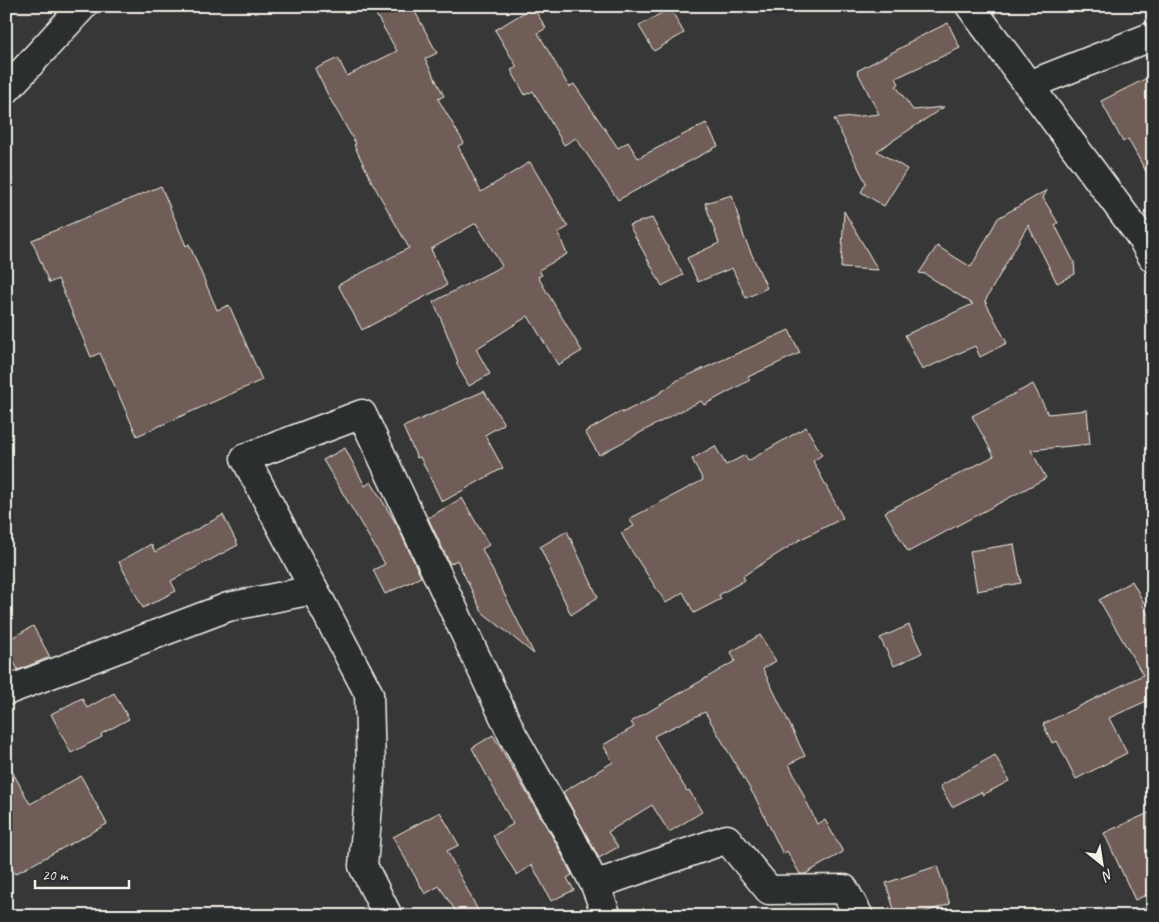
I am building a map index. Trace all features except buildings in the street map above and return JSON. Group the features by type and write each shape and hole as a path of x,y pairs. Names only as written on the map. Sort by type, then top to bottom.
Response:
{"street":[{"path":"6,90 83,6"},
{"path":"970,6 1142,237 1153,258"},
{"path":"1029,85 1153,36"},
{"path":"388,916 363,866 371,770 369,694 245,458 362,414 513,736 570,836 595,885 607,916"},
{"path":"6,691 228,607 313,590"},
{"path":"595,885 727,839 769,890 844,889 859,916"}]}
